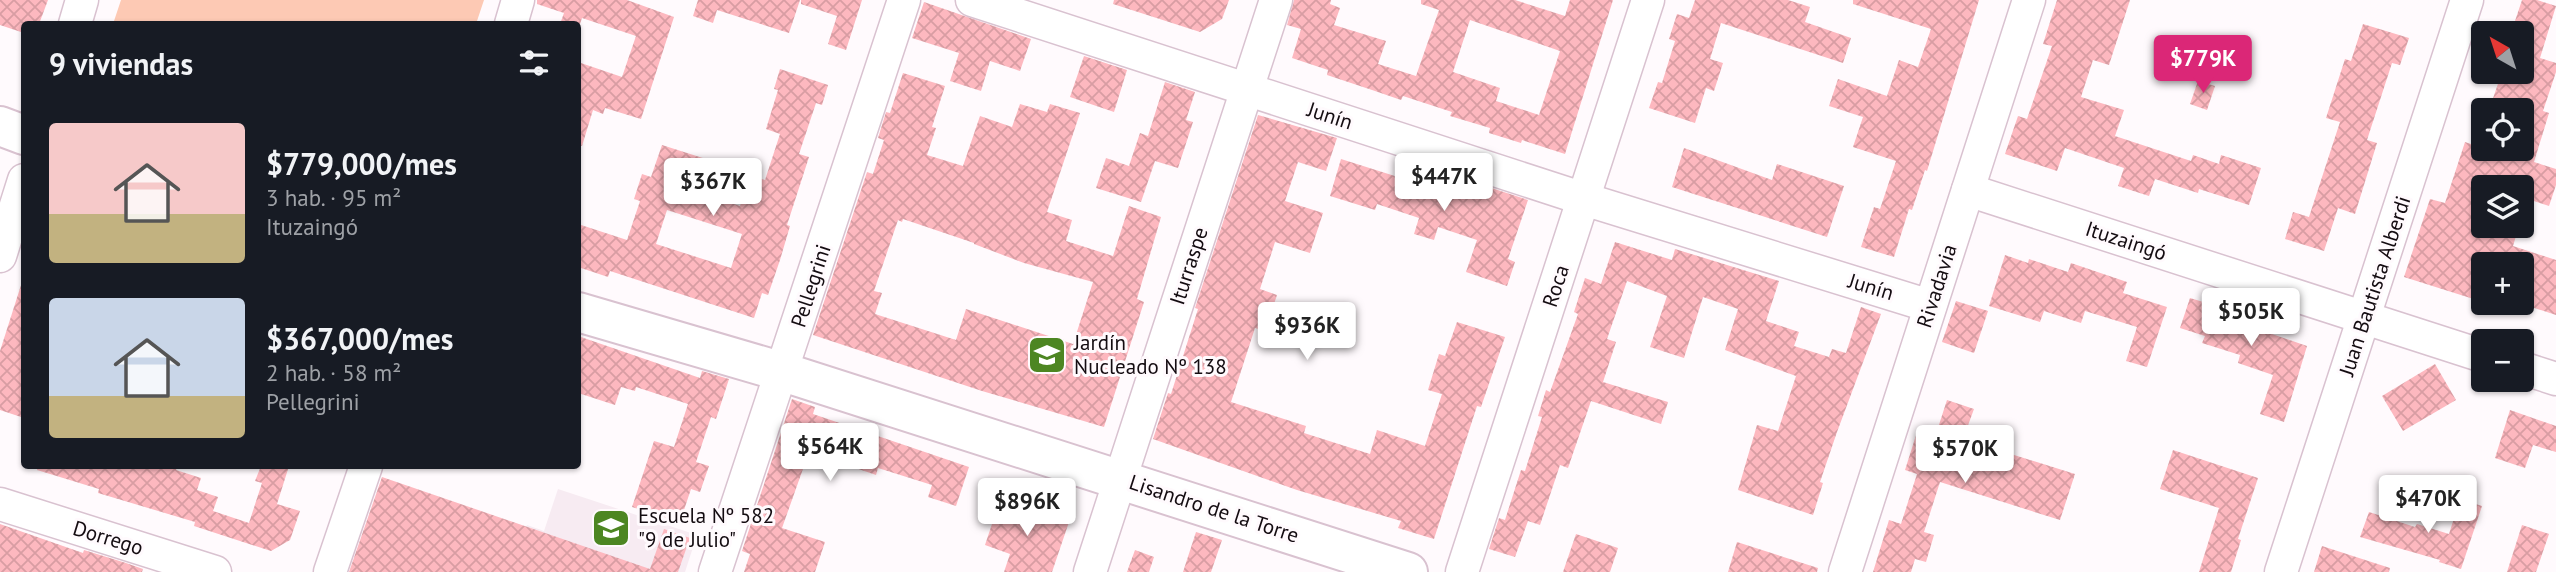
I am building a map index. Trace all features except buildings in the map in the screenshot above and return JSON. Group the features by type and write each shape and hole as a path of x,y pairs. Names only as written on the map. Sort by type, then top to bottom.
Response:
{"main road":[{"path":"0,126 21,134"},
{"name":"Lisandro de la Torre","path":"581,314 783,372 1408,572"}],"street":[{"path":"76,21 82,0"},
{"path":"512,21 518,0"},
{"name":"Pellegrini","path":"715,572 904,0"},
{"name":"Junín","path":"972,0 1584,199 1930,306"},
{"name":"Iturraspe","path":"1090,572 1276,0"},
{"name":"Roca","path":"1462,572 1648,0"},
{"name":"Rivadavia","path":"1844,572 2029,0"},
{"name":"Juan Bautista Alberdi","path":"2281,572 2468,0"},
{"path":"0,256 21,190"},
{"name":"Ituzaingó","path":"1968,190 2471,352"},
{"path":"2534,372 2556,379"},
{"path":"330,572 365,469"},
{"name":"Dorrego","path":"0,504 215,572"}],"shaded area":[{"path":"121,0 484,0 477,21 114,21"},
{"name":"Escuela Nº 582 \"9 de Julio\"","path":"558,489 697,535 685,572 511,572 527,525 544,531"}],"place":[{"name":"Jardín Nucleado Nº 138","path":"1047,355"},
{"name":"Escuela Nº 582 \"9 de Julio\"","path":"611,528"}]}
